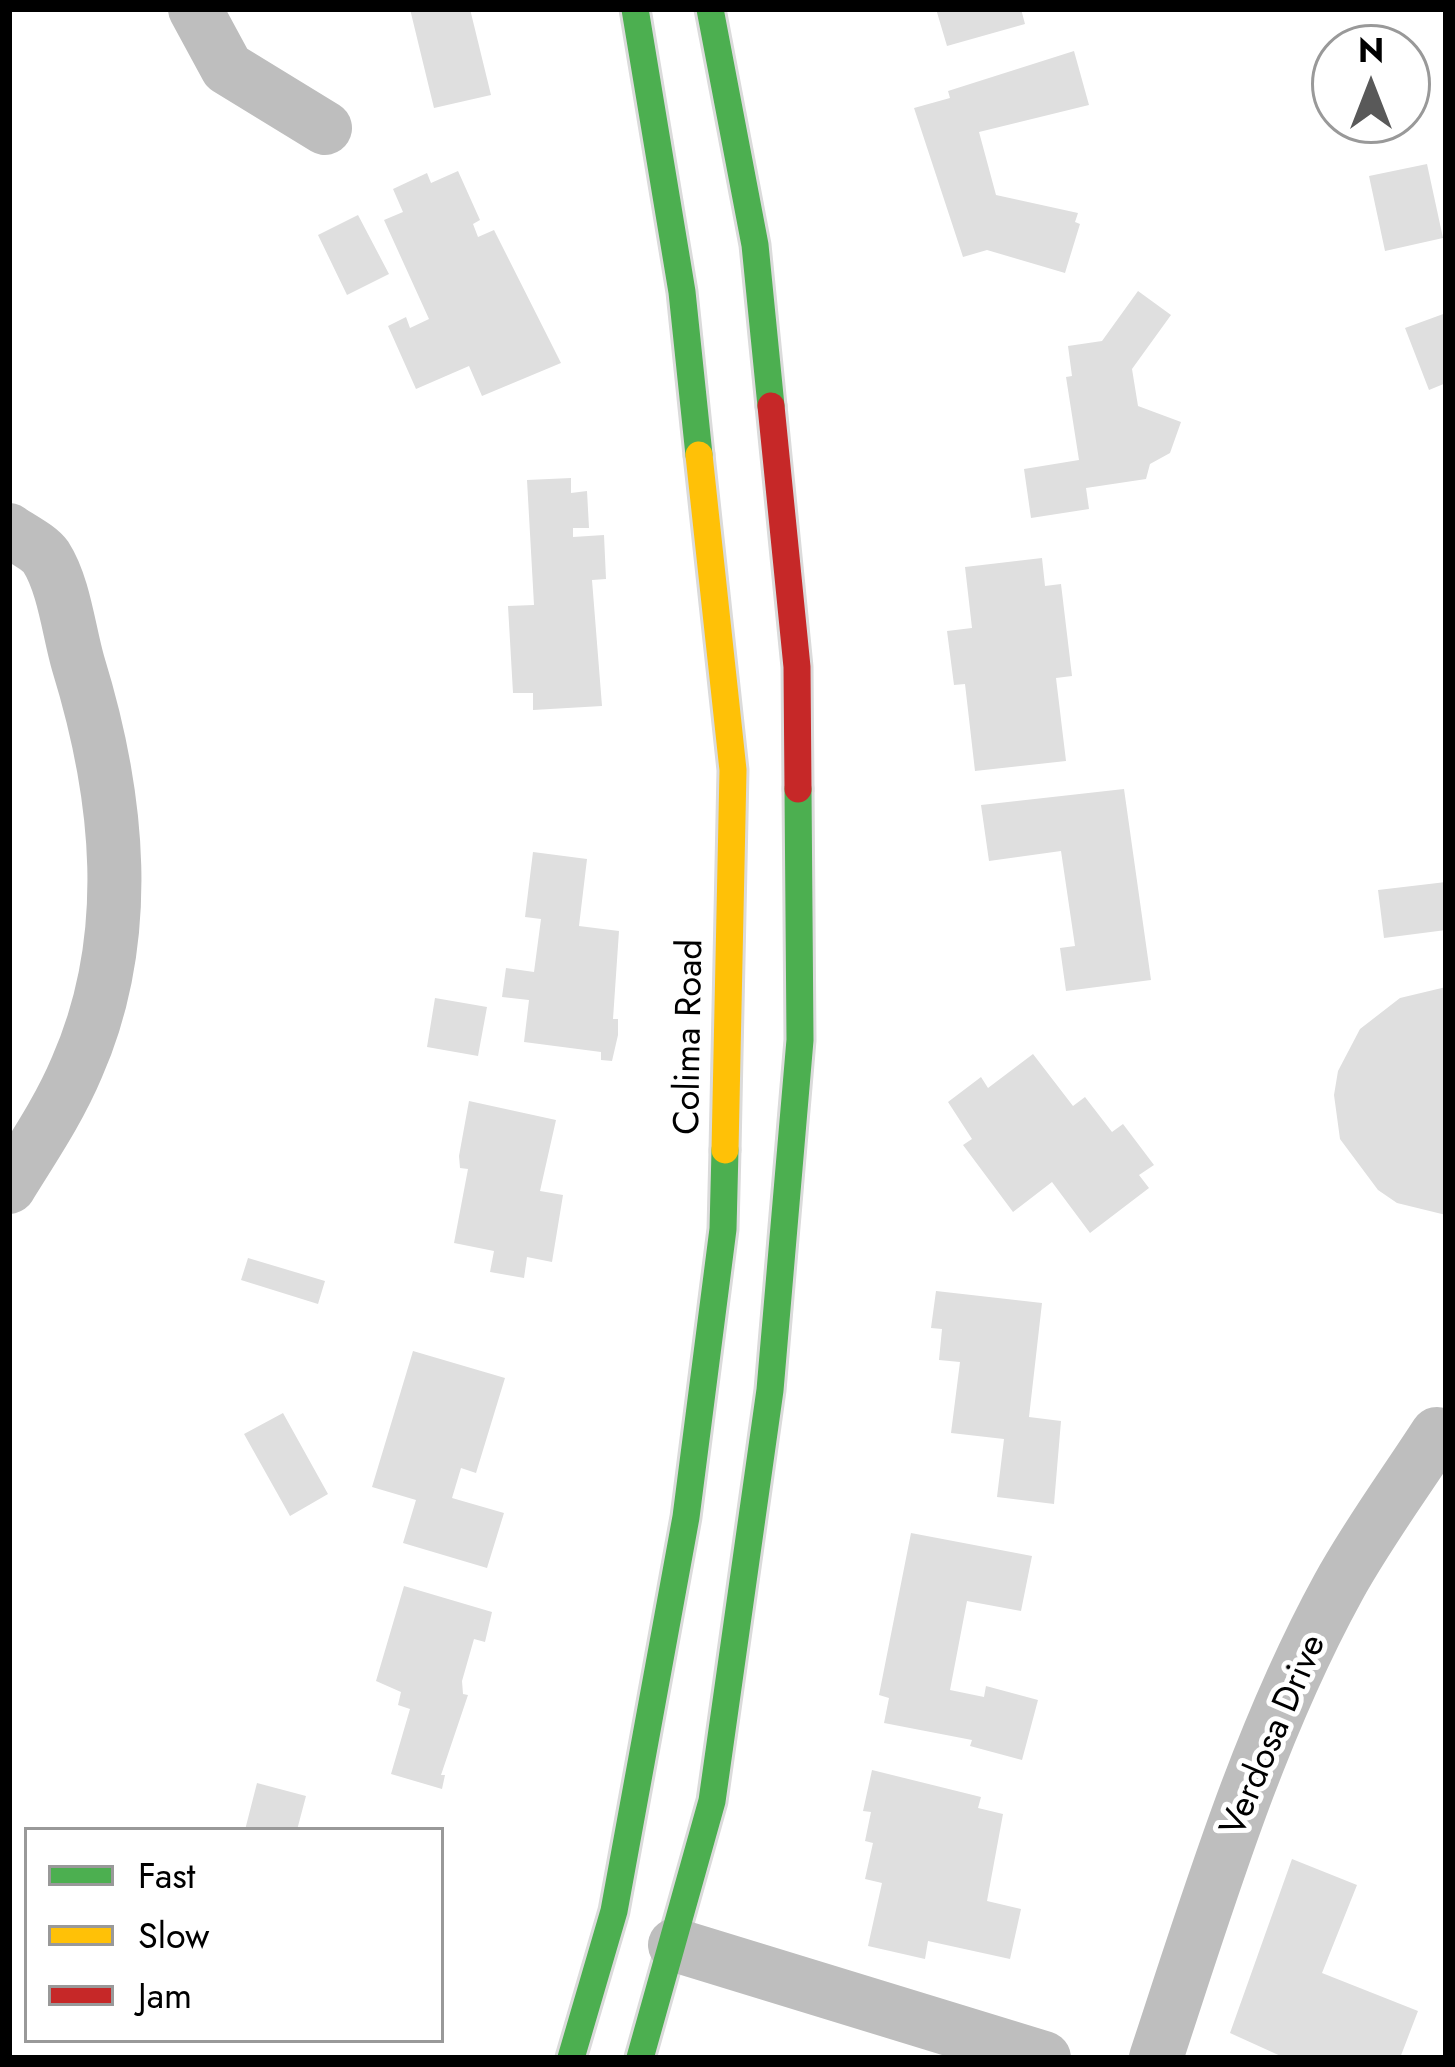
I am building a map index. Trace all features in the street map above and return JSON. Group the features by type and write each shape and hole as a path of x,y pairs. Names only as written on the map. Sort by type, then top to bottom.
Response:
{"main road":[{"name":"Colima Road","path":"571,2058 614,1911 686,1517 724,1229 733,770 682,292 635,9"},
{"path":"640,2058 712,1802 767,1413 800,1040 797,668 755,245 710,9"}],"street":[{"path":"195,9 227,68 325,128"},
{"path":"9,530 45,556 54,583 102,745 116,873 112,932 96,1019 62,1100 9,1187"},
{"name":"Verdosa Drive","path":"1156,2058 1210,1898 1337,1589 1437,1434"},
{"path":"675,1945 1044,2058"}],"building":[{"path":"410,9 470,9 491,95 434,108"},
{"path":"936,9 1021,9 1025,24 947,46"},
{"path":"1074,51 1089,105 979,132 996,195 1078,213 1075,222 1080,224 1065,273 987,250 963,257 914,108 950,98 948,91"},
{"path":"1427,164 1443,238 1385,251 1369,176"},
{"path":"458,171 480,220 473,224 478,237 494,230 561,363 482,396 469,366 416,389 388,326 406,317 410,328 429,319 384,220 403,212 393,189 427,173 431,183"},
{"path":"358,215 389,274 347,295 318,235"},
{"path":"1138,291 1171,315 1132,369 1138,406 1181,422 1170,453 1150,464 1146,479 1086,488 1089,509 1031,518 1024,469 1079,460 1066,377 1072,376 1068,346 1102,341"},
{"path":"1446,313 1446,383 1429,390 1405,328"},
{"path":"571,478 571,493 587,491 589,528 573,528 573,537 604,535 606,579 592,580 602,706 533,710 533,693 513,693 508,606 534,605 527,480"},
{"path":"1042,558 1045,586 1061,584 1072,676 1056,678 1066,761 975,771 965,684 954,685 947,631 972,628 965,567"},
{"path":"1124,789 1151,980 1066,991 1060,948 1075,946 1061,851 989,861 981,805"},
{"path":"533,852 587,859 579,926 619,931 613,1019 618,1019 618,1035 612,1061 601,1060 601,1052 524,1042 529,1000 502,997 506,968 534,972 541,919 525,917"},
{"path":"1446,882 1446,930 1384,938 1378,890"},
{"path":"1446,987 1446,1215 1397,1203 1378,1190 1340,1139 1334,1095 1338,1071 1360,1029 1400,998"},
{"path":"435,998 487,1007 478,1056 427,1047"},
{"path":"1033,1054 1073,1106 1085,1097 1112,1132 1123,1124 1154,1165 1139,1175 1149,1188 1090,1233 1052,1182 1013,1212 963,1145 972,1139 948,1102 981,1077 988,1088"},
{"path":"469,1101 556,1120 540,1191 563,1195 552,1262 527,1257 524,1278 490,1272 494,1251 454,1243 468,1169 460,1168 459,1156"},
{"path":"248,1258 325,1281 318,1304 241,1280"},
{"path":"936,1291 1042,1303 1029,1417 1061,1421 1054,1504 997,1497 1004,1439 951,1433 960,1362 939,1360 942,1329 931,1328"},
{"path":"413,1351 505,1378 476,1473 461,1468 452,1498 504,1513 487,1568 403,1543 416,1500 372,1487"},
{"path":"283,1413 328,1494 290,1516 244,1434"},
{"path":"911,1533 1032,1556 1021,1611 967,1601 950,1690 984,1697 986,1686 1038,1700 1022,1760 970,1746 972,1740 884,1723 889,1698 879,1695"},
{"path":"404,1586 492,1612 485,1642 474,1639 462,1681 463,1694 468,1695 441,1775 445,1775 442,1789 391,1774 410,1709 398,1705 401,1692 376,1681"},
{"path":"872,1770 981,1797 978,1808 1003,1814 987,1901 1021,1909 1010,1959 928,1941 925,1959 868,1946 882,1883 865,1879 873,1843 865,1841 871,1812 863,1811"},
{"path":"257,1783 306,1796 298,1827 246,1827"},
{"path":"1292,1859 1357,1885 1322,1973 1418,2011 1400,2058 1285,2058 1230,2033"}],"traffic: fast":[{"path":"635,9 682,292 699,455"},
{"path":"710,9 755,245 771,406"},
{"path":"640,2058 712,1801 770,1390 800,1040 798,789"},
{"path":"571,2058 614,1911 686,1517 723,1229 725,1150"}],"traffic: slow":[{"path":"699,455 733,770 725,1150"}],"traffic: jam":[{"path":"771,406 797,667 798,789"}]}
